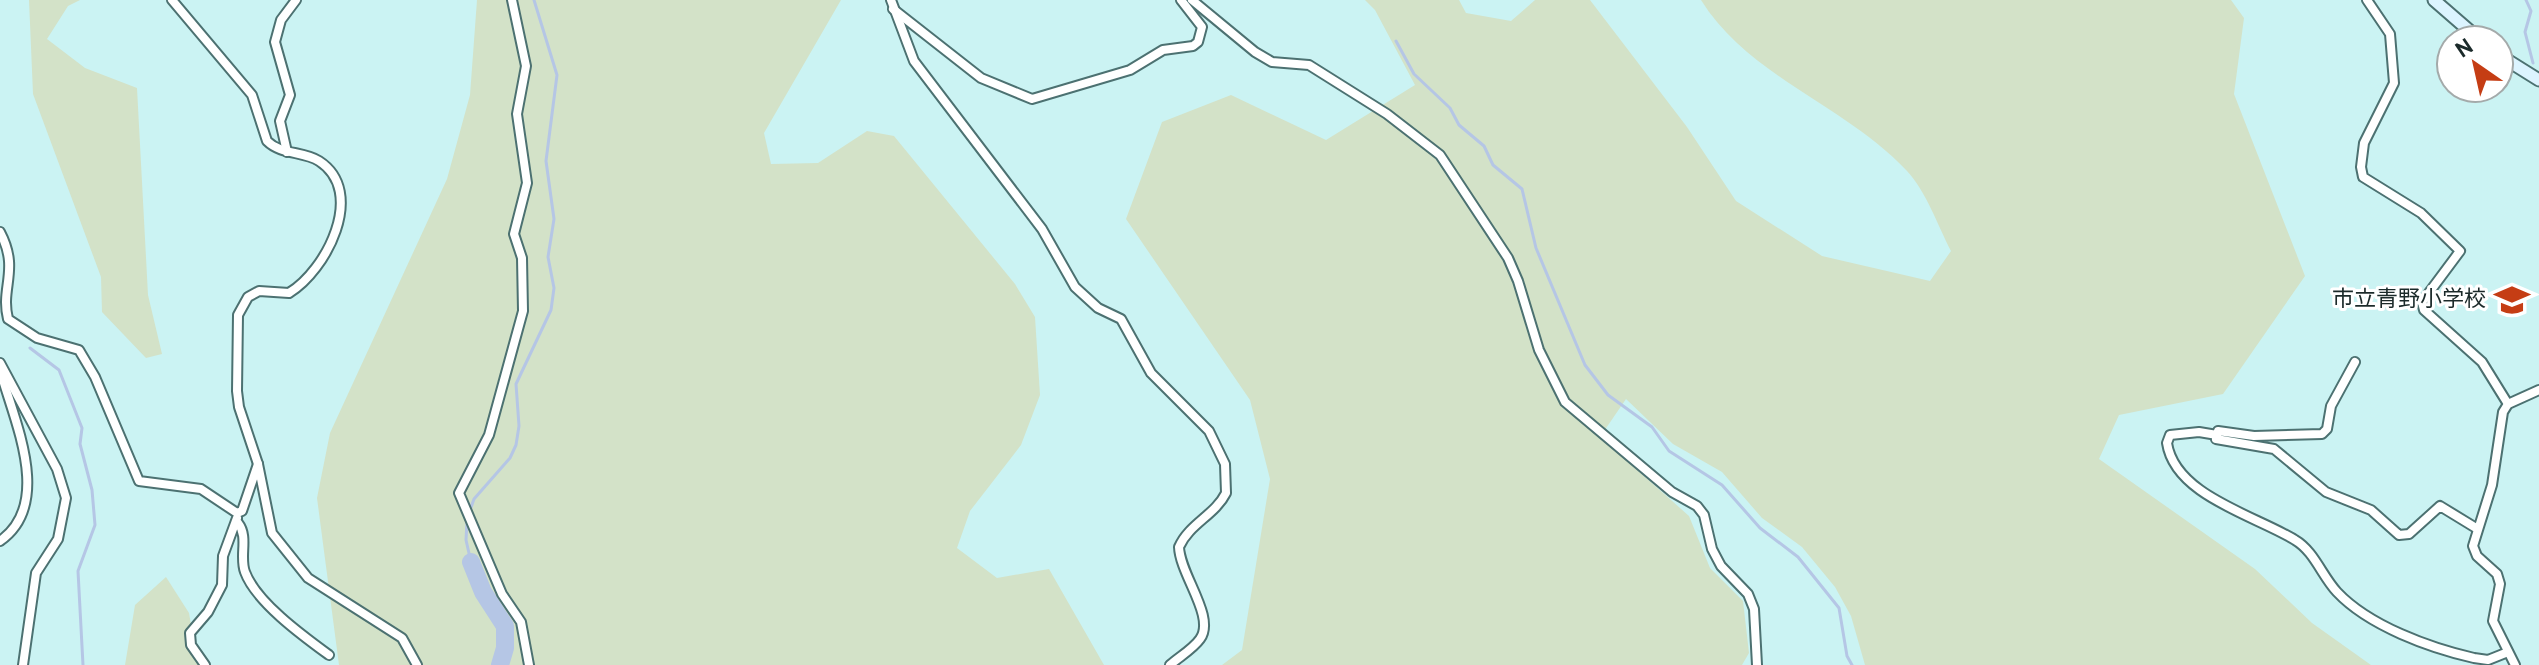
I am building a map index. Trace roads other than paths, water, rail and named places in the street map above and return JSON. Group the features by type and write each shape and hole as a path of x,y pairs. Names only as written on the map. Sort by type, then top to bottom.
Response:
{"street":[{"path":"172,0 252,95 267,141 287,152 304,155 329,170 339,185 341,216 337,231 305,281 289,293 259,291 248,297 238,315 239,407 258,464 272,533 292,560 323,590 389,626 402,638 417,665"},
{"path":"287,152 280,121 290,95 275,42 281,20 296,0"},
{"path":"512,0 526,66 517,114 527,183 514,234 522,258 523,311 489,435 459,493 502,594 521,622 529,665"},
{"path":"892,4 981,78 1032,99 1130,70 1163,50 1193,46 1202,27 1181,0"},
{"path":"2367,0 2390,34 2394,83 2364,143 2363,177 2421,213 2460,251 2422,302 2424,310 2482,362 2508,404"},
{"path":"2434,0 2462,24"},
{"path":"1197,2 1263,57 1272,62 1309,65 1387,114 1440,155 1508,258 1539,350 1565,402 1672,492 1697,506 1704,515 1721,566 1748,594 1754,609 1757,665"},
{"path":"892,4 914,61 995,173 1042,229 1075,287 1098,308 1121,319 1151,373 1209,431 1223,455 1226,493 1217,507 1190,530 1179,547 1184,575 1203,612 1203,632 1199,640 1170,665"},
{"path":"2515,65 2539,80"},
{"path":"0,232 11,257 4,298 8,319 37,338 79,350 95,377 139,481 201,489 238,518 244,545 243,569 256,596 329,655"},
{"path":"0,326 8,319"},
{"path":"2355,362 2331,406 2331,420 2322,434 2254,436 2218,431 2216,439 2249,442 2285,455 2326,492 2371,510 2399,535 2409,534 2440,506 2476,528"},
{"path":"0,364 21,445 28,492 21,523 0,541"},
{"path":"0,364 57,469 66,498 58,539 36,573 23,665"},
{"path":"2515,665 2493,621 2500,584 2497,574 2477,556 2473,546 2476,528 2492,485 2499,422 2508,404 2539,390"},
{"path":"2217,435 2178,432 2170,435 2167,443 2176,464 2202,493 2295,539 2340,596 2390,629 2474,658 2488,660 2508,652"},
{"path":"205,665 191,645 190,633 208,612 222,585 225,548 258,464"}],"waterway":[{"path":"469,513 474,499 510,458 516,445 519,426 516,384 551,310 554,288 548,257 554,219 546,161 557,75 534,0"},
{"path":"2526,0 2531,11 2525,32 2533,63"},
{"path":"1396,41 1414,74 1450,108 1459,125 1484,146 1493,165 1522,189 1536,248 1585,365 1608,395 1652,427 1669,451 1722,485 1760,528 1798,557 1839,608 1847,656 1852,665"},
{"path":"30,348 59,370 82,428 80,444 92,490 95,525 78,571 83,665"},
{"path":"467,521 466,540 471,562"},
{"path":"471,562 483,592 505,626 505,648 500,665"}],"place":[{"name":"市立青野小学校","path":"2512,300"}]}
